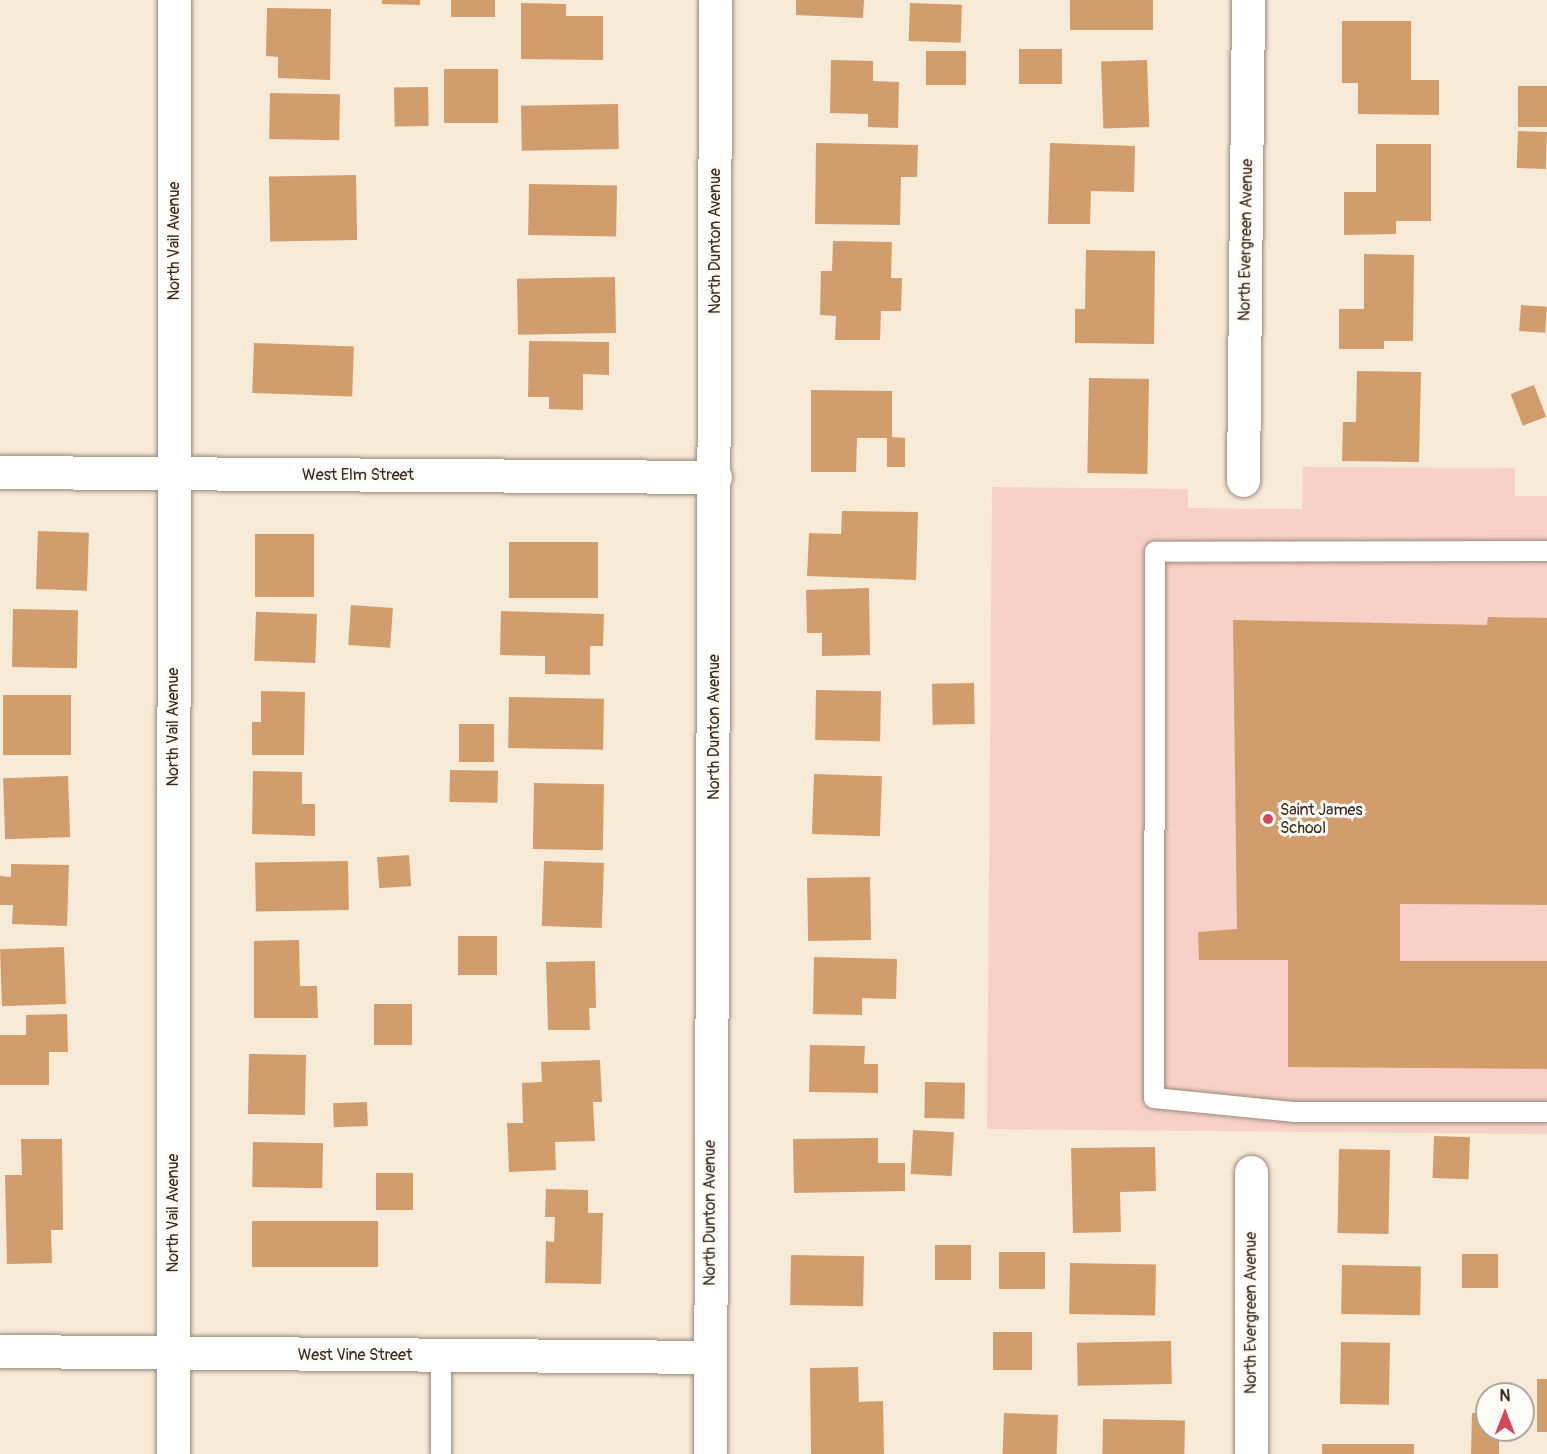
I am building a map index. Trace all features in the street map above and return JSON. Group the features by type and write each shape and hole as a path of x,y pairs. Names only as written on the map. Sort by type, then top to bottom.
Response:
{"street":[{"name":"North Vail Avenue","path":"173,1454 174,0"},
{"name":"North Dunton Avenue","path":"710,1454 715,0"},
{"name":"North Evergreen Avenue","path":"1243,480 1248,0"},
{"name":"West Elm Street","path":"0,472 715,477"},
{"name":"North Evergreen Avenue","path":"1251,1172 1251,1454"},
{"name":"West Vine Street","path":"0,1351 710,1357"}],"lane":[{"path":"1547,551 1155,552 1154,1098 1295,1112 1547,1112"},
{"path":"441,1355 441,1454"}],"shaded area":[{"name":"Saint James School","path":"1303,467 1515,468 1515,496 1547,496 1547,1134 987,1129 992,487 1188,489 1188,508 1302,509"}],"building":[{"path":"382,0 420,0 420,5 382,4"},
{"path":"451,0 495,0 495,17 451,17"},
{"path":"796,0 864,0 863,18 796,15"},
{"path":"1070,0 1153,0 1153,30 1070,30"},
{"path":"521,3 566,4 566,16 603,16 603,60 521,59"},
{"path":"910,3 962,5 961,43 909,41"},
{"path":"267,8 331,9 330,80 278,78 278,57 266,56"},
{"path":"1342,21 1411,21 1411,80 1439,80 1439,115 1358,114 1358,83 1342,83"},
{"path":"1019,49 1062,49 1062,84 1019,84"},
{"path":"926,51 966,51 966,85 926,85"},
{"path":"831,60 873,61 873,81 899,82 898,128 868,127 868,114 830,113"},
{"path":"1147,60 1149,127 1103,129 1101,62"},
{"path":"444,69 498,69 498,123 444,123"},
{"path":"1518,86 1547,86 1547,127 1518,127"},
{"path":"428,87 429,126 395,127 394,88"},
{"path":"270,93 340,94 339,140 269,139"},
{"path":"618,104 619,149 522,151 521,106"},
{"path":"1518,131 1547,132 1546,169 1517,168"},
{"path":"816,143 918,145 917,177 901,177 900,225 815,224"},
{"path":"1050,143 1135,146 1134,192 1091,191 1090,224 1048,224"},
{"path":"1376,144 1431,144 1431,221 1396,221 1396,234 1344,235 1344,192 1376,192"},
{"path":"356,175 357,240 270,242 269,177"},
{"path":"529,184 617,186 616,237 528,235"},
{"path":"833,241 892,242 891,278 902,278 901,311 881,311 880,340 835,340 836,316 820,315 821,271 832,271"},
{"path":"1086,250 1155,251 1154,344 1075,343 1075,309 1085,309"},
{"path":"1364,254 1414,255 1413,341 1384,341 1384,349 1339,349 1339,309 1364,309"},
{"path":"615,277 616,333 518,335 517,279"},
{"path":"1521,305 1547,307 1545,333 1519,331"},
{"path":"529,341 609,342 609,375 583,374 583,410 549,409 549,397 528,397"},
{"path":"254,343 354,346 352,396 252,393"},
{"path":"1357,371 1421,372 1419,462 1342,461 1343,422 1356,422"},
{"path":"1089,378 1149,379 1147,474 1087,473"},
{"path":"1534,385 1546,417 1523,426 1511,394"},
{"path":"811,390 892,391 892,437 905,438 905,467 887,467 887,438 857,438 856,472 811,472"},
{"path":"842,511 918,512 916,580 807,576 809,533 841,534"},
{"path":"38,531 89,533 87,591 36,589"},
{"path":"255,534 314,534 314,597 255,597"},
{"path":"509,542 598,542 598,598 509,598"},
{"path":"869,588 870,655 822,656 822,633 807,633 806,590"},
{"path":"351,605 393,608 390,648 348,645"},
{"path":"13,609 78,610 77,668 12,667"},
{"path":"501,611 604,614 603,646 590,646 590,675 545,674 545,656 500,655"},
{"path":"256,612 317,614 315,663 254,661"},
{"path":"1488,617 1547,618 1547,905 1400,904 1400,961 1547,961 1547,1069 1288,1067 1288,960 1199,960 1198,932 1237,929 1233,620 1487,625"},
{"path":"974,683 975,724 933,725 932,684"},
{"path":"816,690 881,691 880,741 815,740"},
{"path":"261,691 305,692 304,755 252,755 252,722 261,722"},
{"path":"3,695 71,695 71,755 3,755"},
{"path":"509,697 604,699 603,750 508,748"},
{"path":"459,724 494,724 494,762 459,762"},
{"path":"450,770 498,771 497,803 449,802"},
{"path":"253,771 302,772 302,804 315,804 315,836 252,834"},
{"path":"814,774 882,776 880,836 812,834"},
{"path":"68,776 70,837 5,839 3,778"},
{"path":"534,783 604,784 603,850 533,849"},
{"path":"409,855 411,886 379,888 377,857"},
{"path":"348,861 349,910 256,912 255,863"},
{"path":"544,861 604,863 602,928 542,926"},
{"path":"11,864 69,865 67,926 12,924 13,905 0,905 0,876 11,877"},
{"path":"870,877 871,940 808,941 807,878"},
{"path":"458,936 497,936 497,975 458,975"},
{"path":"299,940 300,986 317,986 318,1018 254,1018 254,941"},
{"path":"64,947 66,1004 2,1006 0,949"},
{"path":"814,957 897,959 896,999 862,998 862,1015 813,1014"},
{"path":"595,961 596,1008 589,1008 590,1030 548,1030 546,962"},
{"path":"374,1004 412,1004 412,1045 374,1045"},
{"path":"67,1014 68,1052 49,1052 49,1085 0,1085 0,1035 26,1035 26,1015"},
{"path":"810,1045 865,1046 864,1064 878,1064 878,1093 809,1092"},
{"path":"249,1054 306,1055 305,1115 248,1114"},
{"path":"600,1060 602,1102 593,1102 595,1141 555,1142 556,1170 509,1172 507,1123 523,1123 522,1083 542,1082 541,1062"},
{"path":"925,1082 965,1083 964,1119 924,1118"},
{"path":"367,1102 368,1126 334,1127 333,1103"},
{"path":"913,1130 954,1132 952,1176 911,1174"},
{"path":"1434,1136 1470,1137 1469,1179 1433,1178"},
{"path":"878,1138 878,1163 905,1163 905,1191 794,1193 793,1139"},
{"path":"21,1139 62,1139 63,1230 51,1230 52,1263 7,1264 5,1175 22,1175"},
{"path":"253,1142 323,1143 322,1188 252,1187"},
{"path":"1155,1147 1156,1191 1120,1192 1121,1232 1073,1233 1071,1148"},
{"path":"1339,1149 1390,1150 1389,1234 1338,1233"},
{"path":"376,1173 413,1173 413,1210 376,1210"},
{"path":"546,1189 588,1190 588,1213 603,1213 601,1284 545,1283 546,1241 554,1242 555,1217 545,1217"},
{"path":"252,1221 378,1221 378,1267 252,1267"},
{"path":"935,1245 971,1245 971,1280 935,1280"},
{"path":"999,1252 1045,1252 1045,1289 999,1289"},
{"path":"1462,1254 1498,1254 1498,1288 1462,1288"},
{"path":"791,1255 864,1256 863,1306 790,1305"},
{"path":"1070,1263 1156,1265 1155,1315 1069,1314"},
{"path":"1342,1265 1421,1266 1420,1315 1341,1314"},
{"path":"993,1332 1032,1332 1032,1370 993,1370"},
{"path":"1171,1341 1172,1384 1078,1386 1077,1343"},
{"path":"1341,1342 1390,1343 1389,1405 1340,1404"},
{"path":"858,1367 859,1402 883,1401 884,1454 811,1454 810,1368"},
{"path":"1537,1379 1547,1379 1547,1432 1537,1432"},
{"path":"1004,1413 1058,1415 1057,1454 1003,1454"},
{"path":"1472,1413 1475,1413 1475,1442 1499,1442 1499,1454 1471,1454"},
{"path":"1103,1419 1185,1420 1184,1454 1102,1454"},
{"path":"1322,1444 1414,1444 1414,1454 1322,1454"}],"place":[{"name":"Saint James School","path":"1268,819"}]}
